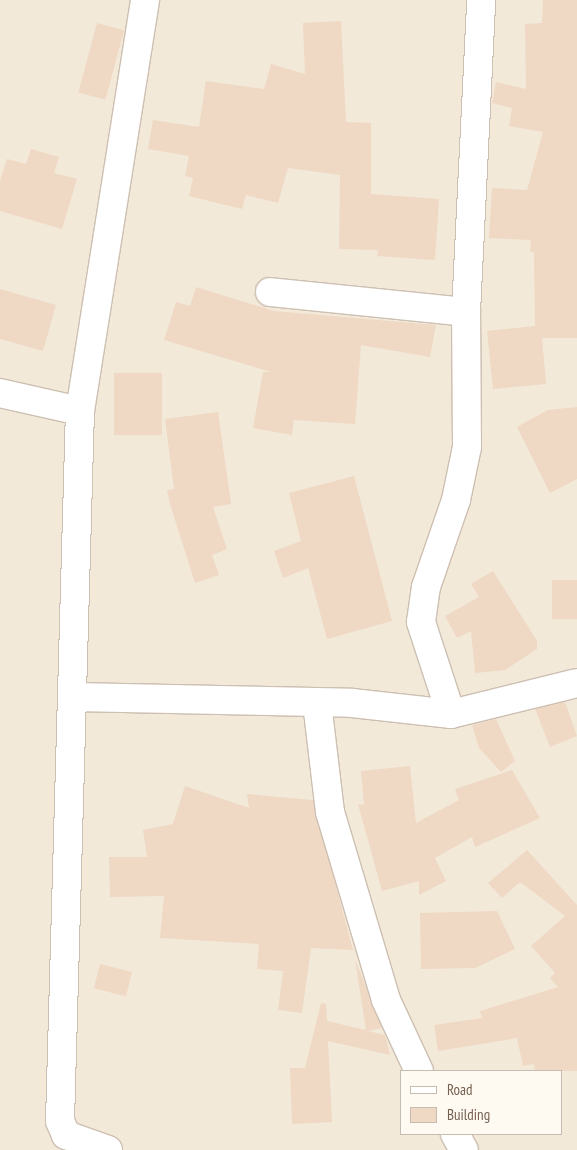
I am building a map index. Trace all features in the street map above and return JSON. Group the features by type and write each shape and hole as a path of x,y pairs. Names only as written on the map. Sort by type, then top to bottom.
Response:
{"street":[{"path":"108,1150 82,1146 66,1135 60,1121 75,698 80,410 145,0"},
{"path":"451,714 421,622 426,587 456,500 467,447 466,312 482,0"},
{"path":"270,292 466,312"},
{"path":"0,393 80,410"},
{"path":"75,698 317,703 451,714 577,682"},
{"path":"317,703 330,812 386,1000 419,1070"},
{"path":"456,1135 464,1150"}],"shaded area":[{"path":"0,0 577,0 577,1150 0,1150"}],"building":[{"path":"543,0 577,0 577,338 542,338 546,384 493,389 487,331 535,326 534,252 530,252 531,240 489,238 492,188 527,190 543,132 509,126 512,108 492,103 496,82 526,89 525,24 542,23"},
{"path":"341,21 346,122 371,123 371,194 439,199 435,260 377,256 378,250 339,249 340,175 288,168 278,203 246,195 242,209 189,196 193,178 185,176 189,156 148,149 153,120 199,127 206,81 264,89 271,64 305,74 303,23"},
{"path":"97,23 124,30 105,100 78,93"},
{"path":"31,149 59,157 54,173 77,179 62,229 0,211 0,181 7,159 26,164"},
{"path":"196,287 274,311 436,325 430,357 361,345 355,424 294,420 292,435 253,428 263,372 271,372 164,340 176,302 190,306"},
{"path":"0,289 56,305 43,351 0,339"},
{"path":"114,373 162,373 162,435 114,435"},
{"path":"577,407 577,479 550,493 517,427 548,410"},
{"path":"218,412 231,504 213,507 227,549 212,555 219,575 195,583 167,490 174,489 165,419"},
{"path":"354,476 392,621 327,639 308,568 283,578 274,551 301,541 289,493"},
{"path":"493,571 537,641 537,649 505,670 475,673 471,631 457,638 445,616 479,597 471,584"},
{"path":"552,580 577,580 577,619 552,619"},
{"path":"565,702 577,736 550,747 535,709"},
{"path":"496,719 515,761 501,772 479,748 472,725"},
{"path":"410,766 416,823 459,800 455,789 512,770 540,818 475,847 472,837 435,858 446,881 419,895 419,881 382,891 358,804 364,805 361,771"},
{"path":"185,786 249,808 247,794 313,800 353,950 311,948 302,1013 278,1010 283,971 257,969 259,944 160,938 164,896 110,897 109,857 147,857 143,830 173,824"},
{"path":"527,850 577,905 577,1071 535,1070 534,1064 523,1066 517,1038 438,1051 434,1025 482,1018 480,1011 558,987 550,978 555,973 531,946 565,916 520,882 502,898 488,883"},
{"path":"497,911 515,949 475,968 421,969 420,913"},
{"path":"355,959 382,1028 368,1031 385,1035 390,1055 328,1041 332,1122 292,1124 290,1068 305,1068 321,1003 326,1004 327,1021 366,1030"},
{"path":"100,964 132,972 126,996 94,988"}]}
